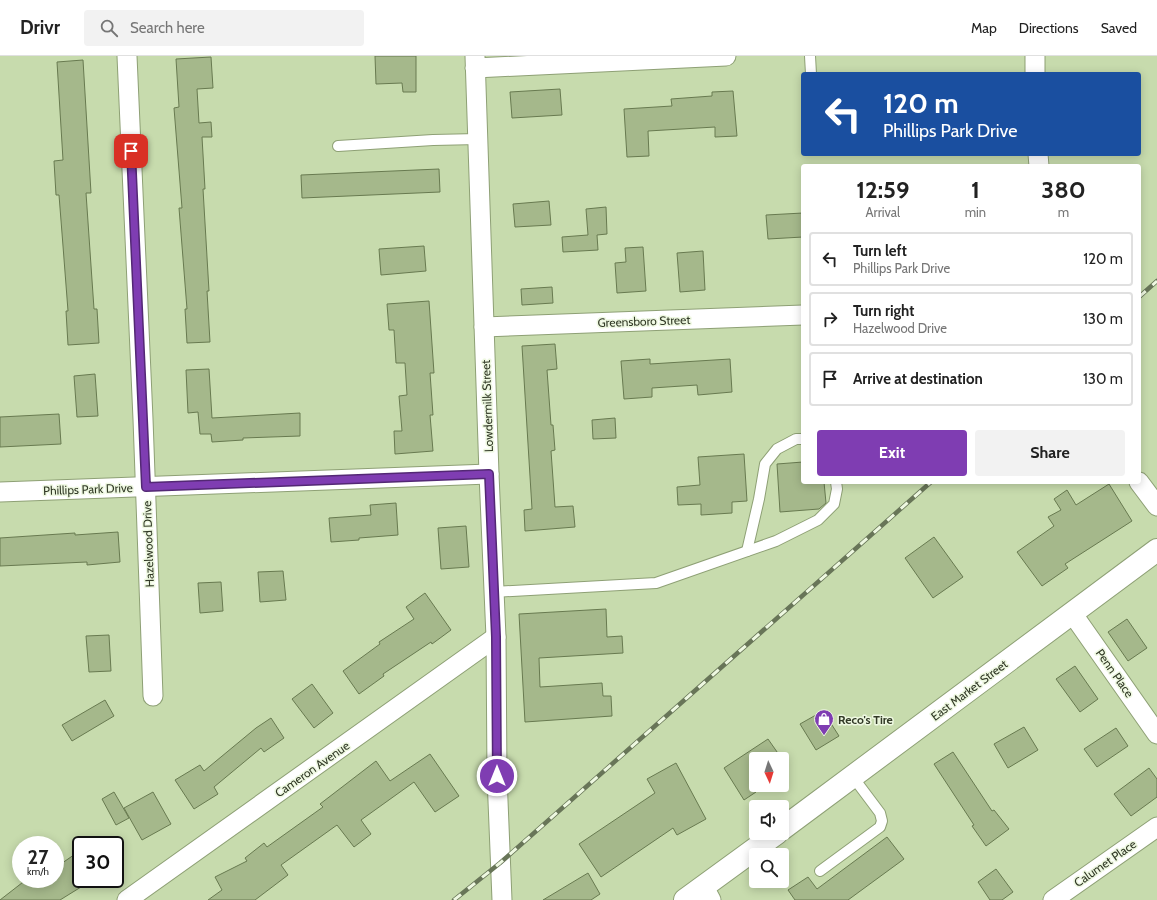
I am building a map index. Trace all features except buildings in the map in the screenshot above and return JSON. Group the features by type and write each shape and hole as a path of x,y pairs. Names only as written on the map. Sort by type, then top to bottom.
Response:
{"main road":[{"name":"East Market Street","path":"789,824 1157,550"},
{"path":"686,900 708,894 769,840"}],"street":[{"name":"Hazelwood Drive","path":"127,56 146,487 153,696"},
{"path":"475,62 726,56"},
{"path":"1035,56 1035,72"},
{"name":"Lowdermilk Street","path":"475,62 496,637 497,776 502,900"},
{"name":"Greensboro Street","path":"484,327 801,315"},
{"name":"Phillips Park Drive","path":"0,492 489,474"},
{"path":"1140,484 1157,506"},
{"name":"Penn Place","path":"1072,613 1157,734"},
{"name":"Cameron Avenue","path":"134,898 496,637"},
{"name":"Calumet Place","path":"1053,900 1157,827"}],"lane":[{"path":"810,56 811,72"},
{"path":"338,146 433,140 478,139"},
{"path":"747,552 765,464 777,449 796,439 801,439"},
{"path":"494,592 656,583 776,541 818,520 834,504 837,489 836,484"},
{"path":"820,871 880,827 882,821 880,813 853,777"}],"railway":[{"path":"1141,295 1157,281"},
{"path":"454,900 500,863 929,484"}],"place":[{"name":"Reco's Tire","path":"824,736"}],"route":[{"path":"131,151 146,487 489,474 496,637 497,776"}]}
